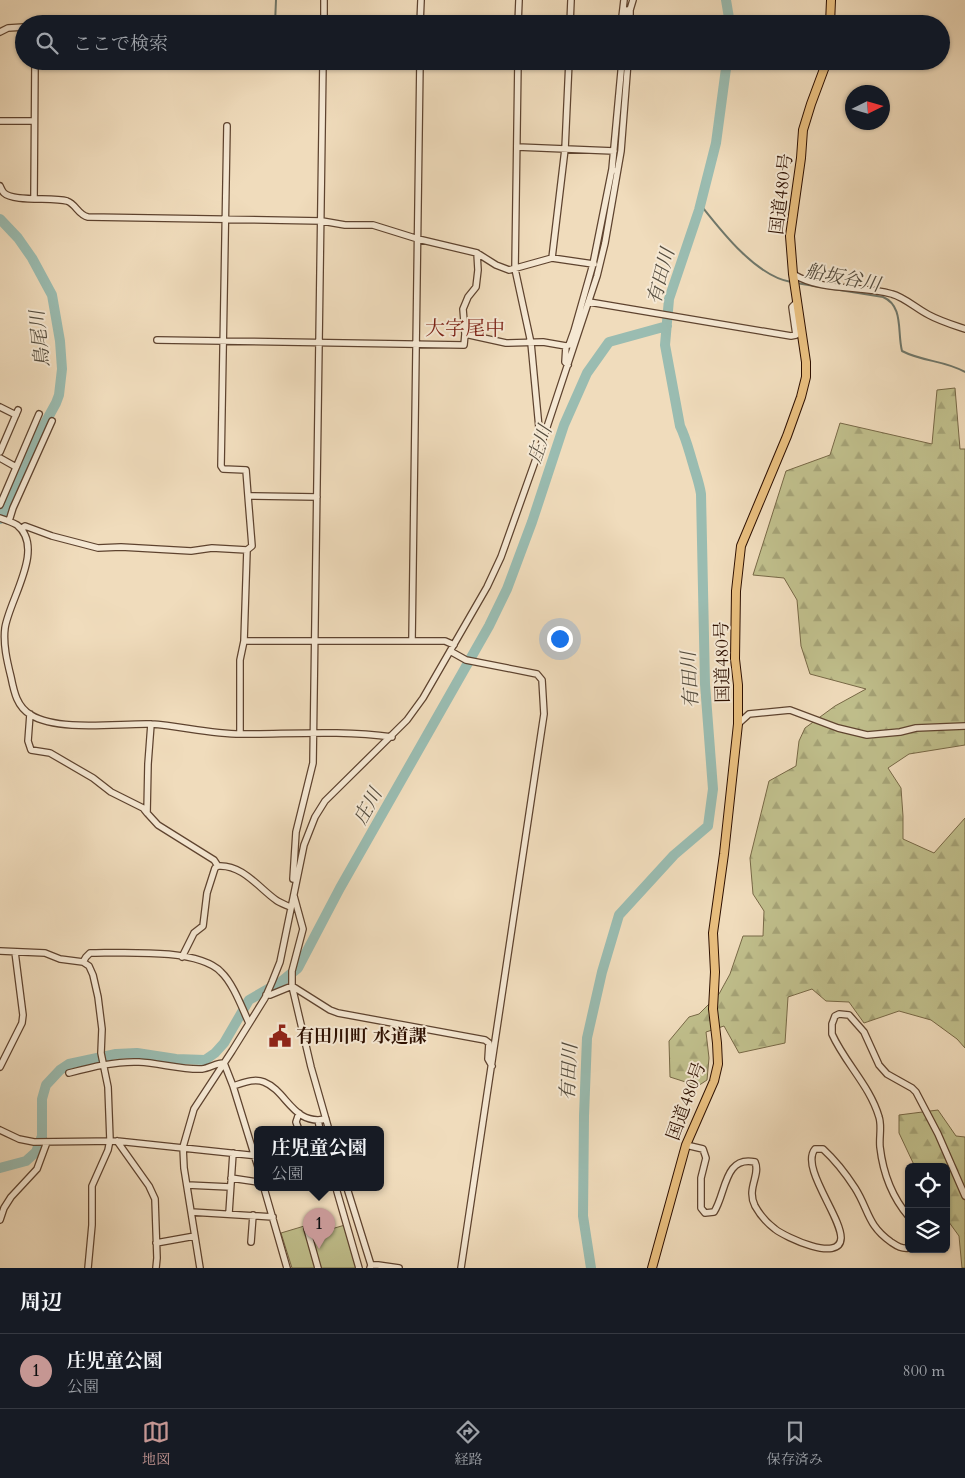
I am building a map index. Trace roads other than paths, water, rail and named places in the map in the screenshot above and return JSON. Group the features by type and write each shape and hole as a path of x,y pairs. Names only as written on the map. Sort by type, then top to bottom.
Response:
{"highway":[{"path":"830,15 831,0"},
{"name":"国道480号","path":"652,1268 686,1145 714,1080 718,1064 713,1009 715,972 713,934 738,724 738,685 735,660 738,565 741,546 787,436 806,378 806,362 793,274 790,236 803,130 824,70"}],"street":[{"path":"324,0 324,15"},
{"path":"420,15 421,0"},
{"path":"518,15 519,0"},
{"path":"570,15 571,0"},
{"path":"622,15 624,0"},
{"path":"630,15 632,0"},
{"path":"626,15 627,10 630,10"},
{"path":"0,32 8,28 15,28"},
{"path":"34,198 35,70"},
{"path":"324,70 313,763 296,832 293,892 303,929 292,972 292,986 311,1067 328,1126"},
{"path":"412,640 420,70"},
{"path":"518,70 516,269 531,343 539,428 543,439"},
{"path":"552,258 565,149 569,70"},
{"path":"200,1268 183,1147 194,1109 266,995 280,962 293,892 308,835 315,817 325,801 392,737 423,698 487,587 501,557 591,303 605,243 615,170 614,150 621,70"},
{"path":"568,365 565,362 566,346 574,331 593,264 615,170 624,122 627,70"},
{"path":"0,121 34,122"},
{"path":"21,529 25,526 52,536 98,548 191,550 212,548 247,550 252,546 246,470 223,469 221,466 227,126"},
{"path":"517,147 614,150"},
{"path":"0,186 4,193 10,196 66,201 81,214 88,217 322,221 345,225 374,225 418,239 477,253 496,266 509,270 552,258 593,264"},
{"path":"593,264 600,245 605,243"},
{"path":"157,340 464,346 463,309 468,297 476,287 477,253"},
{"path":"793,274 801,279 827,286 856,288 893,294 929,315 964,328"},
{"path":"591,303 791,336 796,335 792,307 797,302"},
{"path":"465,334 506,343 543,342 566,346"},
{"path":"0,407 17,413 0,452"},
{"path":"0,505 39,414"},
{"path":"52,421 13,508 5,520 21,529 28,543 26,568 9,610 4,636 14,692 18,702 30,714 42,720 82,725 151,724 201,732 240,734 314,732 374,734 392,737"},
{"path":"0,458 16,467"},
{"path":"248,496 317,497"},
{"path":"240,734 240,660 244,641 247,550"},
{"path":"244,641 445,640 454,645"},
{"path":"450,651 466,660 537,674 542,680 543,722 461,1268"},
{"path":"738,724 749,714 790,710 852,732 867,735 900,732 916,728 965,726"},
{"path":"30,714 28,741 31,750 50,753 93,778 111,792 143,808 158,825 214,860 218,866"},
{"path":"148,813 148,764 151,724"},
{"path":"296,832 296,837 300,840 304,840 308,835"},
{"path":"182,957 191,937 203,926 208,892 215,868 218,866 228,866 242,873 277,901 290,907"},
{"path":"0,951 45,953 60,959 83,962 89,966 93,975 102,1029 100,1053 108,1087 110,1140 108,1150 92,1186 92,1225 88,1268"},
{"path":"0,1066 22,1023 23,1015 15,952"},
{"path":"83,962 90,953 141,952 203,960 223,974 249,1023"},
{"path":"292,986 338,1013 485,1040 489,1043 488,1059 492,1066"},
{"path":"266,995 292,986"},
{"path":"905,1212 894,1197 882,1161 880,1118 869,1094 832,1034 832,1024 835,1016 839,1014 849,1015 864,1032 887,1074 916,1092 938,1134 965,1196"},
{"path":"69,1073 102,1065 140,1062 202,1069 219,1063 224,1064"},
{"path":"224,1064 254,1150"},
{"path":"233,1086 247,1081 264,1082 299,1114 318,1120 326,1119"},
{"path":"298,1126 296,1122 299,1114"},
{"path":"318,1120 319,1126"},
{"path":"0,1130 24,1141 117,1140 254,1156"},
{"path":"117,1140 153,1195 156,1211 156,1268"},
{"path":"0,1220 4,1208 11,1197 37,1169 47,1142"},
{"path":"686,1145 703,1149 706,1158 701,1178 701,1208 705,1212 714,1212 718,1206 728,1174 732,1168 748,1160 755,1162 757,1170 752,1187 752,1197 758,1212 775,1230 816,1248 828,1249 835,1248 841,1238 839,1229 818,1183 810,1158 815,1149 823,1149 833,1158 856,1189 868,1218 880,1234 901,1248 905,1248"},
{"path":"229,1213 233,1153"},
{"path":"231,1178 254,1181"},
{"path":"187,1185 230,1187"},
{"path":"265,1191 287,1268"},
{"path":"337,1191 359,1268"},
{"path":"348,1191 371,1267 378,1265 399,1268"},
{"path":"191,1212 273,1217"},
{"path":"251,1242 252,1215"},
{"path":"307,1229 318,1268"},
{"path":"156,1243 195,1236"},
{"path":"356,1257 363,1260 368,1254"}],"waterway":[{"path":"275,15 276,0"},
{"name":"有田川","path":"726,0 728,15"},
{"name":"有田川","path":"591,1268 583,1216 584,1116 587,1038 602,972 619,915 674,855 708,826 713,789 705,684 701,494 680,426 665,345 669,299 699,210 716,143 726,70"},
{"name":"船坂谷川","path":"700,204 729,239 753,262 778,278 791,282"},
{"name":"鳥尾川","path":"0,219 18,238 32,258 52,295 60,341 62,369 59,395 56,403 32,447 0,519"},
{"name":"船坂谷川","path":"796,283 883,297 890,301 897,313 902,351 910,355 949,365 965,372"},
{"name":"庄川","path":"0,1168 26,1161 36,1152 42,1136 42,1099 46,1085 60,1070 69,1064 116,1054 137,1053 176,1059 205,1060 224,1043 249,1000 282,981 298,968 340,888 489,626 507,589 532,522 564,425 587,373 609,342 667,326"}],"place":[{"name":"有田川町 水道課","path":"280,1036"},
{"name":"庄児童公園","path":"319,1249"}],"district":[{"name":"大字尾中","path":"465,328"}]}
